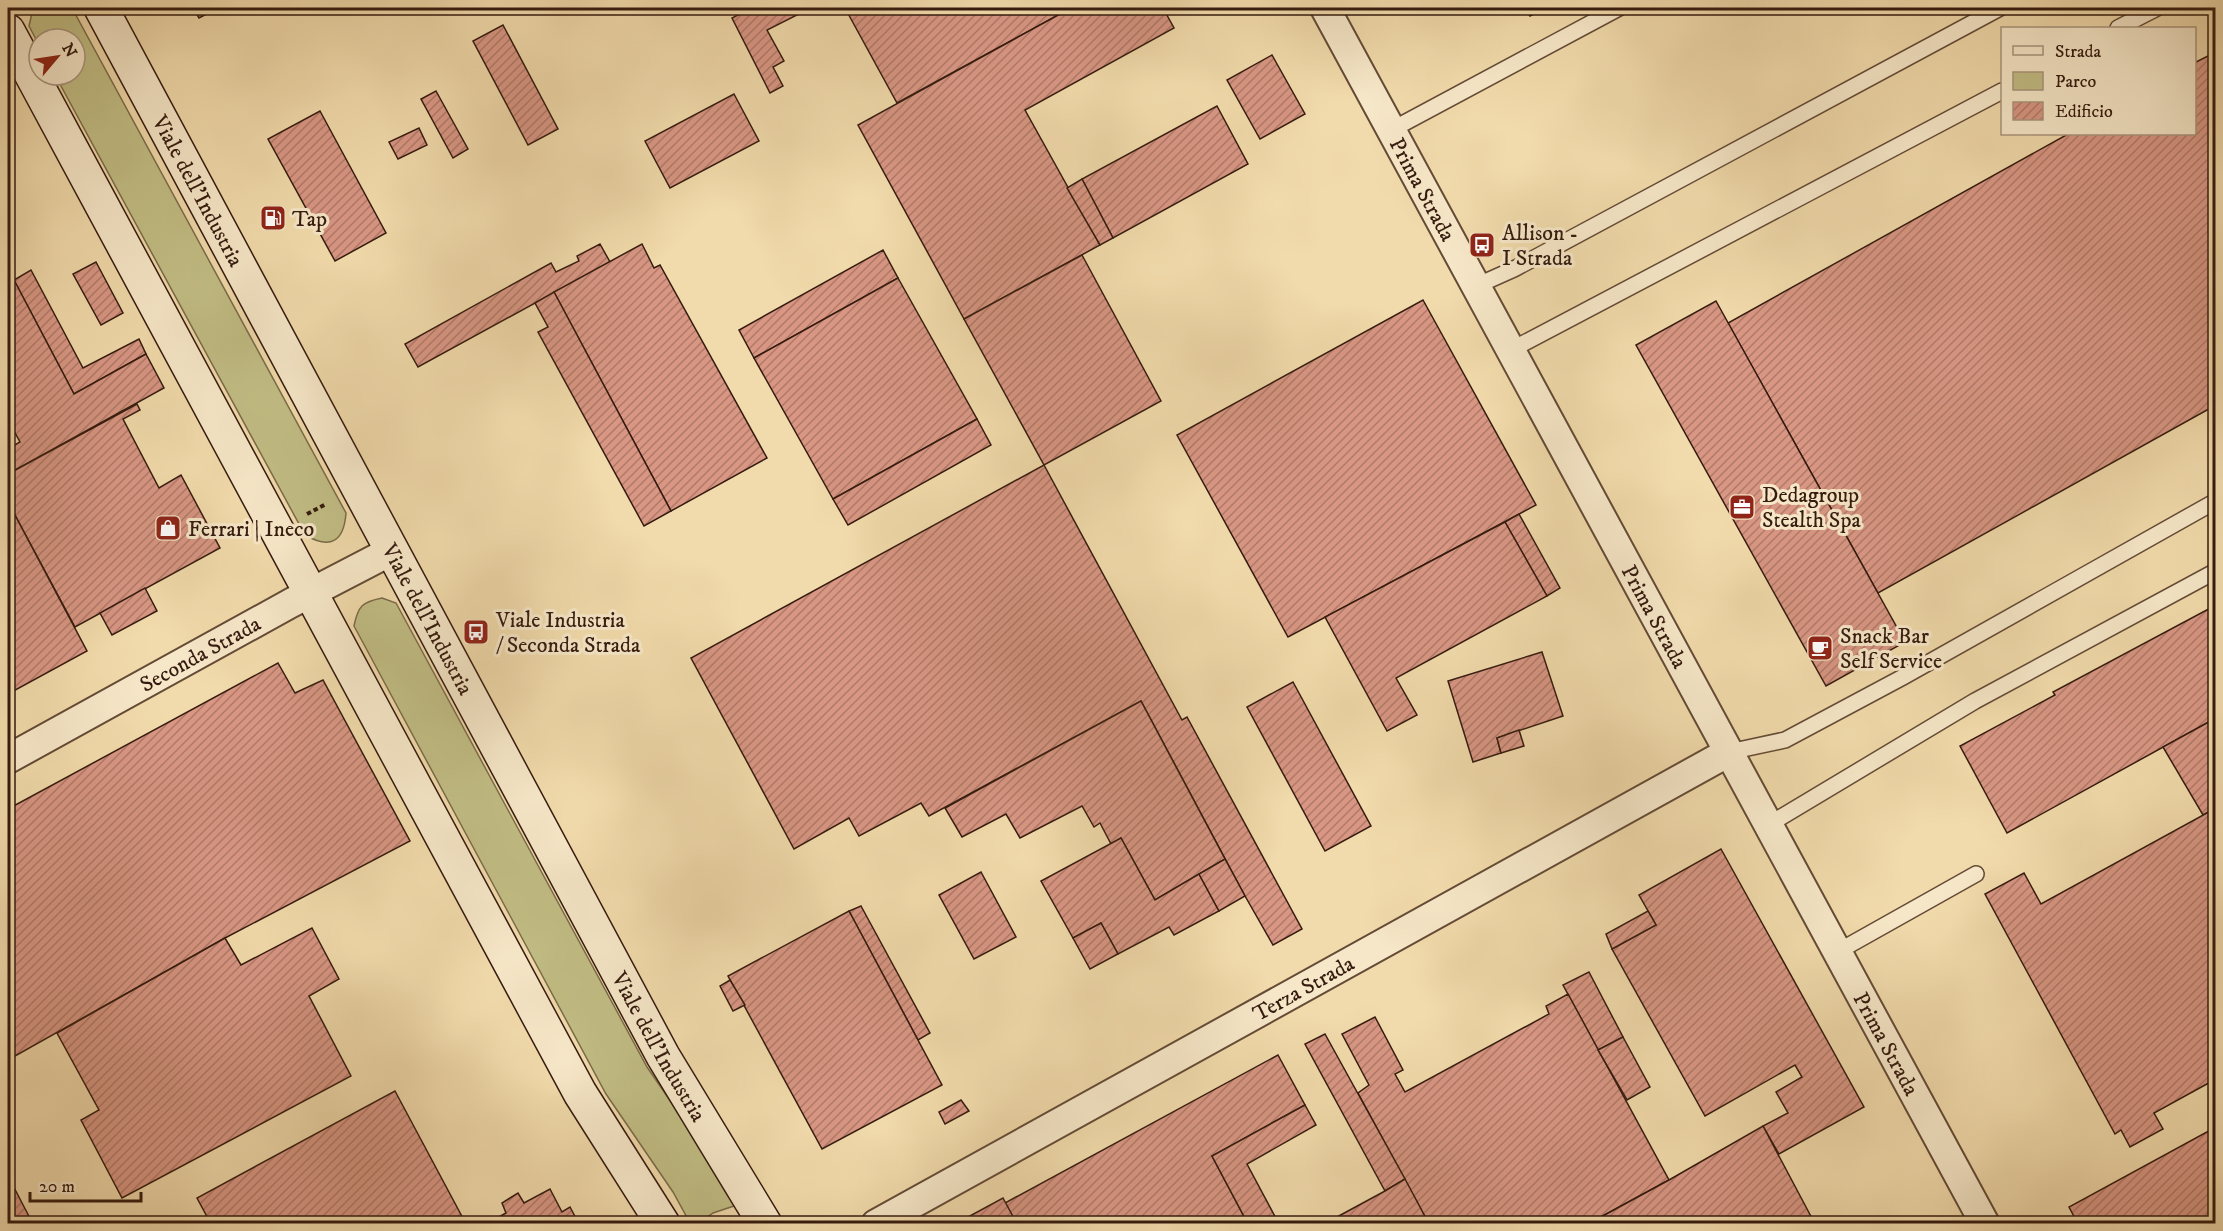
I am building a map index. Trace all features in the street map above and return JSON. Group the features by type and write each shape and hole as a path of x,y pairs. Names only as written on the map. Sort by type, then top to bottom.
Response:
{"street":[{"name":"Viale dell'Industria","path":"101,8 663,1056 765,1224"},
{"name":"Prima Strada","path":"1325,8 1985,1224"},
{"path":"8,31 580,1092 663,1224"},
{"name":"Seconda Strada","path":"8,759 310,593 393,550"},
{"name":"Terza Strada","path":"876,1224 1729,752"}],"lane":[{"path":"1392,129 1619,8"},
{"path":"1476,286 1514,269 2000,8"},
{"path":"2120,27 2157,8"},
{"path":"1511,350 2001,93"},
{"path":"1729,752 1785,740 2216,501"},
{"path":"1768,825 1975,701 2216,571"},
{"path":"1837,952 1976,874"}],"path":[{"path":"276,530 359,486"}],"green space":[{"path":"37,8 72,8 82,27 30,27 32,13"},
{"path":"87,36 346,513 342,530 334,540 322,542 305,535 62,87 87,87"},
{"path":"382,598 396,603 647,1067 715,1166 737,1205 713,1213 699,1223 690,1223 673,1192 606,1094 354,626 359,609 365,603"}],"building":[{"path":"193,8 218,8 199,18"},
{"path":"751,8 801,8 803,12 767,30 784,61 773,67 783,86 770,93 732,18"},
{"path":"845,8 1071,8 897,103"},
{"path":"1071,8 1163,8 1174,28 1025,110 1100,245 964,319 858,125"},
{"path":"1525,8 1546,8 1530,16"},
{"path":"503,25 558,129 528,145 473,41"},
{"path":"2216,52 2216,405 1878,593 1728,323 2066,135 2196,135 2196,62"},
{"path":"1272,55 1305,114 1260,139 1227,80"},
{"path":"436,91 468,149 453,158 421,99"},
{"path":"734,94 759,141 670,188 645,141"},
{"path":"1217,106 1248,164 1113,238 1082,179"},
{"path":"320,111 386,233 335,261 268,139"},
{"path":"419,128 427,145 398,159 389,142"},
{"path":"1082,179 1113,238 1100,245 1067,188"},
{"path":"600,244 610,262 418,367 405,344 551,263 556,272 579,261 577,256"},
{"path":"642,244 654,268 660,265 767,458 671,511 554,292"},
{"path":"883,250 898,278 754,358 739,330"},
{"path":"1082,255 1161,401 1044,465 964,319"},
{"path":"96,262 123,313 101,325 73,274"},
{"path":"31,270 83,368 139,339 146,354 74,394 14,280"},
{"path":"898,278 977,419 833,499 754,358"},
{"path":"14,280 74,394 146,354 164,388 8,474 8,449 20,442 8,420 8,284"},
{"path":"554,292 671,511 644,526 538,332 548,327 535,303"},
{"path":"1423,300 1536,505 1288,637 1177,435"},
{"path":"1716,301 1905,642 1826,686 1636,345"},
{"path":"137,404 140,410 123,419 159,488 181,475 220,548 75,627 8,502 8,474"},
{"path":"977,419 991,445 848,525 833,499"},
{"path":"1044,465 1182,720 1187,717 1302,929 1273,945 1141,701 929,816 921,803 859,836 849,818 794,849 691,658"},
{"path":"8,502 87,651 8,694"},
{"path":"1519,514 1560,588 1547,596 1505,522"},
{"path":"1505,522 1547,596 1396,678 1417,715 1387,731 1325,617"},
{"path":"145,588 157,611 112,635 100,613"},
{"path":"2216,605 2216,718 2007,833 1960,746 2055,695 2053,692"},
{"path":"1542,652 1563,716 1497,738 1501,753 1473,762 1448,681"},
{"path":"278,663 295,693 323,680 410,841 225,938 8,1060 8,809"},
{"path":"1293,682 1371,826 1325,851 1247,707"},
{"path":"1141,701 1225,859 1155,900 1121,838 1111,844 1100,823 1094,827 1082,806 1020,838 1006,814 962,837 945,808"},
{"path":"2216,718 2216,808 2203,815 2163,747"},
{"path":"1519,730 1524,746 1501,753 1497,738"},
{"path":"2216,808 2216,1079 2154,1113 2163,1129 2130,1147 2121,1130 2115,1134 1985,894 2024,873 2041,904"},
{"path":"1121,838 1155,900 1199,874 1219,911 1174,935 1169,927 1118,954 1101,923 1073,938 1041,881"},
{"path":"1721,849 1864,1107 1779,1154 1763,1126 1788,1113 1776,1092 1802,1077 1795,1065 1705,1116 1612,949 1656,925 1639,895"},
{"path":"1225,859 1245,896 1219,911 1199,874"},
{"path":"981,872 1016,937 974,959 939,895"},
{"path":"861,906 930,1033 918,1040 849,911"},
{"path":"849,911 942,1085 822,1149 728,976"},
{"path":"1648,911 1656,925 1612,949 1606,934"},
{"path":"1101,923 1118,954 1090,969 1073,938"},
{"path":"312,928 339,979 309,996 351,1076 122,1198 81,1120 99,1110 57,1033 225,938 241,965"},
{"path":"1589,972 1623,1037 1598,1050 1563,985"},
{"path":"730,980 745,1005 733,1011 720,986"},
{"path":"1568,994 1669,1180 1588,1224 1429,1224 1358,1093 1369,1085 1342,1034 1375,1017 1403,1070 1395,1074 1405,1092 1549,1014 1546,1006"},
{"path":"1325,1034 1405,1179 1385,1191 1305,1044"},
{"path":"1623,1037 1650,1087 1627,1100 1598,1050"},
{"path":"1278,1055 1305,1105 1212,1156 1248,1224 1017,1224 1005,1203"},
{"path":"395,1091 466,1224 211,1224 197,1198"},
{"path":"961,1100 969,1111 945,1124 939,1112"},
{"path":"1305,1105 1316,1125 1247,1164 1279,1224 1248,1224 1212,1156"},
{"path":"1763,1126 1815,1224 1588,1224 1669,1180"},
{"path":"2216,1127 2216,1212 2195,1224 2078,1224 2069,1207"},
{"path":"8,1176 33,1224 8,1224"},
{"path":"1405,1179 1429,1224 1324,1224 1385,1191"},
{"path":"550,1189 562,1212 570,1207 579,1224 486,1224 506,1213 502,1203 518,1193 524,1203"},
{"path":"1003,1198 1017,1224 957,1224 957,1223"}],"place":[{"name":"Tap","path":"273,218"},
{"name":"Allison - I Strada","path":"1482,245"},
{"name":"Dedagroup Stealth Spa","path":"1742,507"},
{"name":"Ferrari | Ineco","path":"168,528"},
{"name":"Viale Industria / Seconda Strada","path":"476,632"},
{"name":"Snack Bar Self Service","path":"1820,648"}]}
